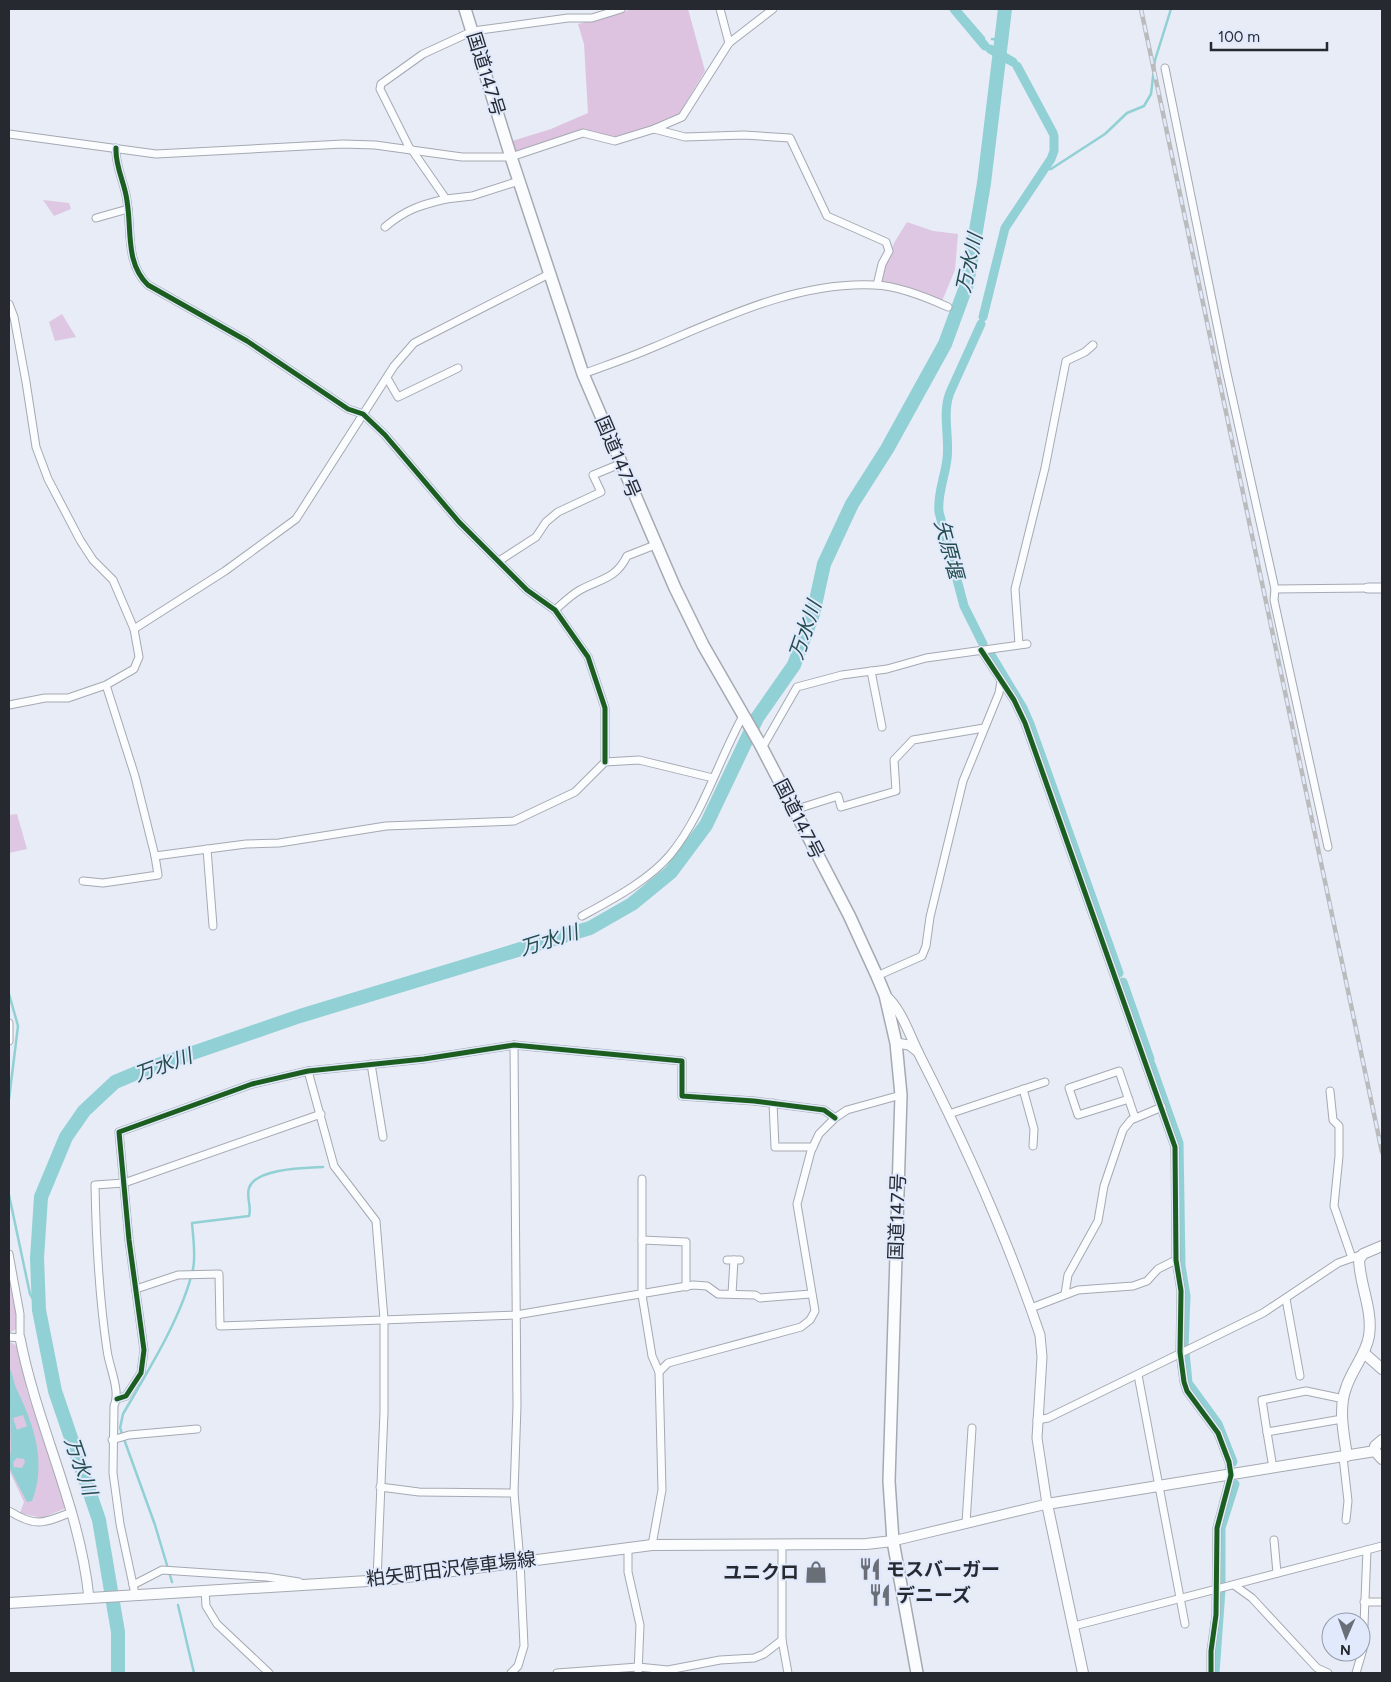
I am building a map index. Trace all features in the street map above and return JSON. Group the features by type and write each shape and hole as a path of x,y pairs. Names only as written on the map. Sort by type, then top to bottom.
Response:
{"highway":[{"name":"国道147号","path":"465,9 511,157 583,374 620,464 655,545 703,645 761,746 849,915 885,995 896,1043 900,1095 889,1481 892,1541 916,1673"}],"main road":[{"path":"1345,1456 1342,1419 1344,1399 1350,1377 1364,1353 1370,1322 1359,1260 1363,1254 1382,1246"},
{"path":"1364,1353 1382,1369"},
{"path":"1083,1673 1047,1504 1345,1456 1378,1455 1375,1446 1382,1440"},
{"name":"粕矢町田沢停車場線","path":"9,1603 133,1592 205,1590 377,1580 452,1572 520,1561 652,1545 866,1544 892,1541"}],"street":[{"path":"446,199 411,150 380,89 381,84 423,54 473,31 568,18 592,18 617,9"},
{"path":"720,9 729,43"},
{"path":"9,134 156,154 343,144 375,145 462,157 511,157 582,133 615,141 654,129 682,117 729,43 773,9"},
{"path":"1165,68 1226,369 1275,589 1274,600 1328,847"},
{"path":"654,129 685,138 744,135 790,138 827,216 886,242 889,251 882,264 877,285"},
{"path":"116,148 115,160 128,209 130,248 140,278 148,286 247,341 348,409 363,414 385,435 459,522 527,590 555,610 588,657 605,708 605,762"},
{"path":"386,227 400,214 419,205 467,197 519,181"},
{"path":"96,218 128,209"},
{"path":"134,628 225,571 296,519 387,378 414,343 549,274"},
{"path":"583,374 730,315 774,300 841,286 877,285 913,294 948,307"},
{"path":"9,304 14,317 36,447 48,479 80,540 93,560 114,580 134,628 139,657 134,668 106,685 68,698 45,698 9,705"},
{"path":"1019,644 1015,589 1045,468 1066,361 1085,352 1092,345"},
{"path":"387,378 398,397 458,368"},
{"path":"499,560 536,537 546,522 558,512 601,492 593,475 620,464"},
{"path":"555,610 579,590 614,574 621,568 627,556 655,545"},
{"path":"1275,589 1382,588"},
{"path":"761,746 797,687 842,675 871,671 926,658 1027,644"},
{"path":"980,650 1026,723 1175,1146 1176,1260 1182,1291 1180,1352 1184,1382 1187,1391 1218,1433 1229,1462 1231,1474 1217,1528 1216,1589 1211,1673"},
{"path":"871,671 882,727"},
{"path":"877,976 922,956 926,946 930,916 963,781 999,693 1001,682"},
{"path":"83,881 103,883 158,875 135,776 106,685"},
{"path":"582,916 642,879 670,856 696,814 744,717"},
{"path":"794,810 838,796 841,808 896,791 894,760 913,740 984,728"},
{"path":"155,856 246,844 279,843 386,826 514,821 575,792 605,762 639,760 713,778"},
{"path":"207,849 213,926"},
{"path":"885,995 892,1000 949,1114 1031,1308 1040,1335 1042,1357 1036,1438 1047,1504 892,1541"},
{"path":"9,1026 9,1041"},
{"path":"896,1043 909,1045 918,1052"},
{"path":"307,1584 267,1577 162,1570 133,1592 120,1524 113,1473 114,1406 118,1399 126,1396 141,1373 144,1350 119,1132 252,1084 308,1071 514,1045 682,1060 682,1096 773,1103 824,1110 835,1118"},
{"path":"512,1673 518,1666 524,1646 520,1561 514,1493 517,1406 514,1045"},
{"path":"371,1064 383,1137"},
{"path":"308,1071 334,1166 376,1221 384,1319 384,1412 377,1580"},
{"path":"1129,1099 1078,1115 1069,1088 1119,1071 1129,1099 1135,1118"},
{"path":"949,1114 1045,1082"},
{"path":"1023,1089 1034,1129 1033,1146"},
{"path":"1330,1091 1333,1120 1339,1126 1339,1156 1334,1206 1352,1258"},
{"path":"659,1372 668,1363 801,1327 810,1320 815,1311 796,1204 813,1147 819,1134 835,1118 847,1110 900,1095"},
{"path":"773,1103 775,1148 813,1147"},
{"path":"1065,1294 1068,1275 1098,1221 1104,1186 1123,1130 1131,1120 1162,1108"},
{"path":"118,1399 109,1364 103,1328 95,1185 124,1183 321,1114"},
{"path":"642,1179 642,1296 652,1356 659,1372 662,1490 652,1545"},
{"path":"642,1240 686,1242 686,1287"},
{"path":"9,1254 20,1314 20,1338 32,1390 72,1512 93,1597"},
{"path":"1037,1420 1048,1418 1138,1375 1180,1352 1263,1312 1286,1299 1338,1263 1363,1254"},
{"path":"732,1294 734,1260"},
{"path":"1031,1308 1078,1290 1133,1286 1147,1281 1158,1270 1176,1260"},
{"path":"136,1290 185,1274 219,1274 220,1326 516,1315 642,1296 686,1287 706,1286 718,1294 755,1295 760,1298 811,1294"},
{"path":"1286,1299 1300,1376"},
{"path":"9,1338 20,1338"},
{"path":"1138,1375 1186,1624"},
{"path":"1273,1468 1262,1400 1306,1391 1344,1399"},
{"path":"1267,1432 1342,1419"},
{"path":"966,1523 972,1428"},
{"path":"114,1439 125,1436 197,1429"},
{"path":"1345,1456 1348,1501 1346,1520"},
{"path":"380,1487 429,1493 514,1493"},
{"path":"9,1512 24,1520 43,1523 72,1512"},
{"path":"1274,1540 1277,1573"},
{"path":"782,1544 782,1640 788,1673"},
{"path":"1074,1626 1382,1546"},
{"path":"628,1547 628,1572 640,1625 638,1670"},
{"path":"1356,1673 1363,1649 1367,1550"},
{"path":"1234,1585 1252,1598 1317,1668 1328,1673"},
{"path":"205,1590 206,1606 217,1624 269,1673"},
{"path":"1364,1602 1382,1602"},
{"path":"558,1673 668,1670 720,1660 754,1658 764,1654 782,1640"}],"shaded area":[{"path":"633,9 688,9 705,71 679,114 653,127 614,138 581,130 516,151 512,141 551,129 588,113 584,44 578,24"},
{"path":"43,200 69,203 71,209 54,216"},
{"path":"907,222 933,231 958,234 955,270 942,301 880,281 894,243"},
{"path":"62,314 76,337 55,341 49,322"},
{"path":"17,814 27,849 9,853 9,815"},
{"path":"9,1271 18,1328 9,1333"},
{"path":"9,1341 17,1346 27,1391 66,1508 42,1518 20,1513 24,1502 9,1470"}],"water":[{"path":"9,1368 29,1417 36,1444 38,1473 32,1501 27,1502 9,1467 11,1449","holes":["23,1415 27,1426 17,1430 13,1418","17,1458 24,1459 25,1462 22,1468 14,1467 13,1462"]}],"waterway":[{"name":"矢原堰","path":"954,9 985,46"},
{"path":"959,9 984,38"},
{"name":"万水川","path":"118,1673 118,1632 99,1520 55,1391 39,1310 37,1258 41,1197 66,1137 84,1111 115,1082 146,1069 300,1016 590,928 632,904 671,872 706,825 757,718 794,665 813,614 824,564 852,504 887,449 945,344 967,284 984,183 1005,9"},
{"path":"1045,169 1051,169 1105,134 1127,113 1144,106 1151,94 1155,60 1171,9"},
{"path":"992,39 1002,40"},
{"name":"矢原堰","path":"990,49 1013,62"},
{"name":"矢原堰","path":"1017,66 1053,133"},
{"name":"矢原堰","path":"983,317 1005,228 1051,159 1054,151 1054,136"},
{"name":"矢原堰","path":"952,388 981,324"},
{"name":"矢原堰","path":"951,390 946,415 948,450 939,499 939,512 964,606 983,644"},
{"name":"矢原堰","path":"990,653 1023,708 1030,724 1119,973"},
{"name":"矢原堰","path":"1123,982 1150,1059"},
{"path":"9,994 18,1026 9,1099"},
{"name":"矢原堰","path":"1151,1064 1179,1143 1181,1266 1186,1296 1184,1347"},
{"path":"172,1582 155,1525 120,1428 123,1414 173,1325 188,1287 194,1258 192,1223 249,1216 249,1188 253,1181 261,1176 282,1170 323,1167"},
{"path":"9,1195 30,1294 39,1310"},
{"name":"矢原堰","path":"1185,1352 1188,1383 1218,1424 1233,1462"},
{"name":"矢原堰","path":"1221,1584 1221,1528 1235,1484"},
{"name":"矢原堰","path":"1215,1673 1221,1590"},
{"path":"178,1605 194,1673"}],"railway":[{"path":"1141,9 1382,1152"}],"cycle path":[{"path":"116,148 117,162 127,201 133,256 136,267 148,285 247,341 348,409 363,414 385,435 459,522 527,590 555,610 588,657 605,708 605,762"},
{"path":"981,650 1014,700 1025,723 1175,1147 1176,1260 1181,1291 1180,1352 1184,1382 1187,1391 1218,1433 1229,1462 1231,1475 1217,1528 1216,1615 1211,1651 1211,1673"},
{"path":"117,1399 126,1396 141,1373 144,1350 129,1240 119,1132 252,1084 308,1071 424,1059 514,1045 682,1061 682,1096 754,1101 824,1110 835,1118"}],"place":[{"name":"モスバーガー","path":"870,1569"},
{"name":"ユニクロ","path":"816,1572"},
{"name":"デニーズ","path":"880,1595"}]}
